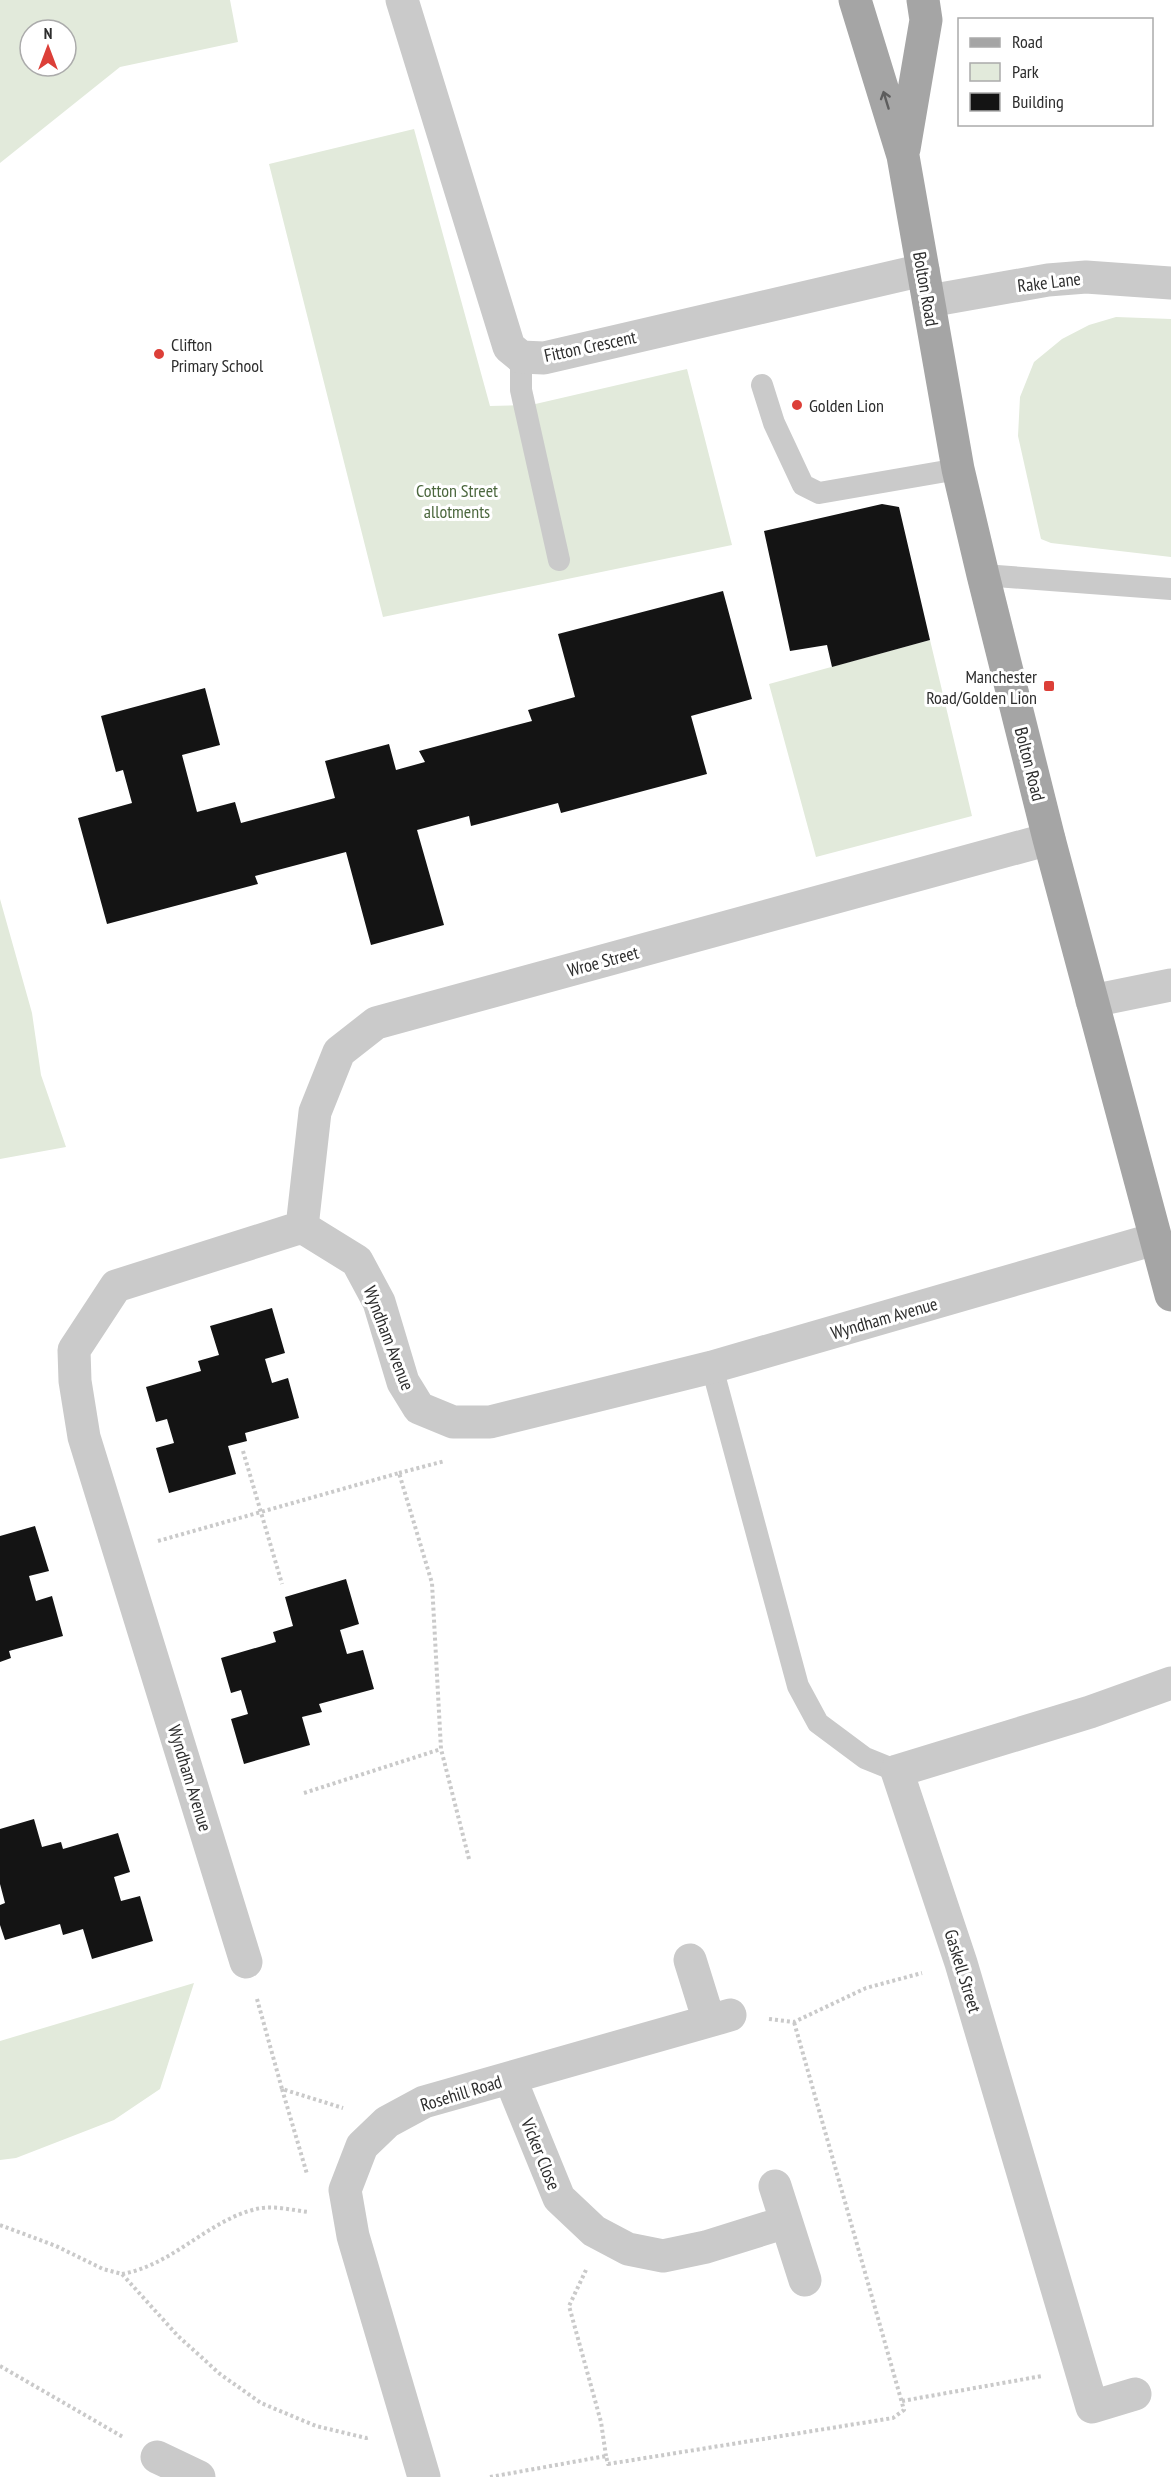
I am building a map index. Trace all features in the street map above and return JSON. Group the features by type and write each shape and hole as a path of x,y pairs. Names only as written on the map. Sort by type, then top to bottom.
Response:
{"main road":[{"name":"Bolton Road","path":"855,0 903,156 958,469 983,575 1049,839 1171,1295"},
{"name":"Bolton Road","path":"903,156 926,20 923,0"}],"street":[{"name":"Fitton Crescent","path":"402,0 509,347 521,357 544,357 926,286"},
{"name":"Rake Lane","path":"926,286 1076,278 1171,283"},
{"name":"Wroe Street","path":"302,1227 315,1112 339,1053 376,1023 1049,839"},
{"path":"1092,1001 1171,985"},
{"name":"Wyndham Avenue","path":"246,1962 84,1437 75,1381 74,1350 117,1286 302,1227 357,1262 379,1302 403,1382 419,1408 453,1422 490,1422 712,1367 1155,1239"},
{"path":"897,1771 1090,1712 1171,1683"},
{"name":"Gaskell Street","path":"897,1771 961,1963 1092,2407 1135,2394"},
{"path":"690,1960 719,2018"},
{"name":"Rosehill Road","path":"424,2477 352,2236 345,2190 362,2146 387,2122 423,2102 719,2018"},
{"name":"Vicker Close","path":"510,2078 559,2198 594,2231 603,2236 628,2249 663,2256 706,2247 786,2222"},
{"path":"775,2186 805,2280"},
{"path":"158,2457 199,2477"}],"lane":[{"path":"521,357 521,390 559,560"},
{"path":"762,385 774,423 803,485 819,494 958,469"},
{"path":"983,575 1171,589"},
{"path":"712,1367 798,1686 818,1723 865,1758 897,1771"}],"path":[{"path":"243,1451 282,1584"},
{"path":"120,1552 399,1473 432,1583 441,1749 469,1858"},
{"path":"304,1793 441,1749"},
{"path":"246,1962 309,2180"},
{"path":"719,2018 794,2022 866,1988 961,1963"},
{"path":"603,2236 568,2306 601,2422 608,2464 893,2418 904,2410 794,2022"},
{"path":"282,2089 387,2122"},
{"path":"0,2225 56,2246 104,2269 122,2274 159,2263 216,2225 258,2209 289,2209 350,2219"},
{"path":"122,2274 178,2336 220,2374 261,2403 316,2426 366,2438 409,2426"},
{"path":"0,2366 158,2457"},
{"path":"902,2402 1081,2369"},
{"path":"490,2477 606,2456"}],"green space":[{"path":"0,0 230,0 238,42 120,67 0,163"},
{"name":"Cotton Street allotments","path":"414,129 490,406 531,405 687,369 732,545 383,617 269,164"},
{"path":"1116,317 1171,319 1171,557 1051,543 1041,539 1018,436 1020,397 1034,362 1062,339 1089,325"},
{"path":"930,640 972,816 816,857 769,684"},
{"path":"0,899 32,1013 41,1075 66,1147 0,1159"},
{"path":"194,1983 160,2089 114,2120 16,2158 0,2160 0,2041"}],"building":[{"path":"882,504 899,507 930,640 832,667 827,645 790,651 764,531"},
{"path":"723,591 752,699 691,716 707,774 561,813 558,803 471,826 469,816 417,830 444,925 371,945 346,852 255,876 258,884 107,924 78,818 132,803 123,770 116,772 101,716 205,688 220,745 182,755 197,812 235,802 241,823 335,798 325,761 389,744 396,770 425,762 419,751 532,721 528,710 575,697 558,634"},
{"path":"272,1308 285,1353 265,1359 272,1383 288,1378 299,1418 245,1433 247,1441 228,1446 236,1474 169,1493 156,1448 174,1443 167,1419 156,1422 146,1387 201,1371 198,1361 219,1355 210,1326"},
{"path":"35,1526 49,1571 29,1576 36,1601 52,1596 63,1636 9,1651 11,1658 0,1662 0,1536"},
{"path":"346,1579 359,1624 340,1630 347,1654 363,1650 374,1689 319,1704 322,1712 302,1717 310,1745 244,1764 231,1719 248,1714 241,1690 231,1693 221,1658 276,1642 273,1632 293,1626 285,1597"},
{"path":"34,1819 42,1847 61,1842 63,1849 118,1833 130,1872 114,1877 121,1901 140,1896 153,1941 92,1959 83,1929 63,1935 60,1924 5,1940 0,1925 0,1905 5,1903 0,1884 0,1829"}],"place":[{"name":"Clifton Primary School","path":"159,354"},
{"name":"Golden Lion","path":"797,405"},
{"name":"Manchester Road/Golden Lion","path":"1049,686"}]}
